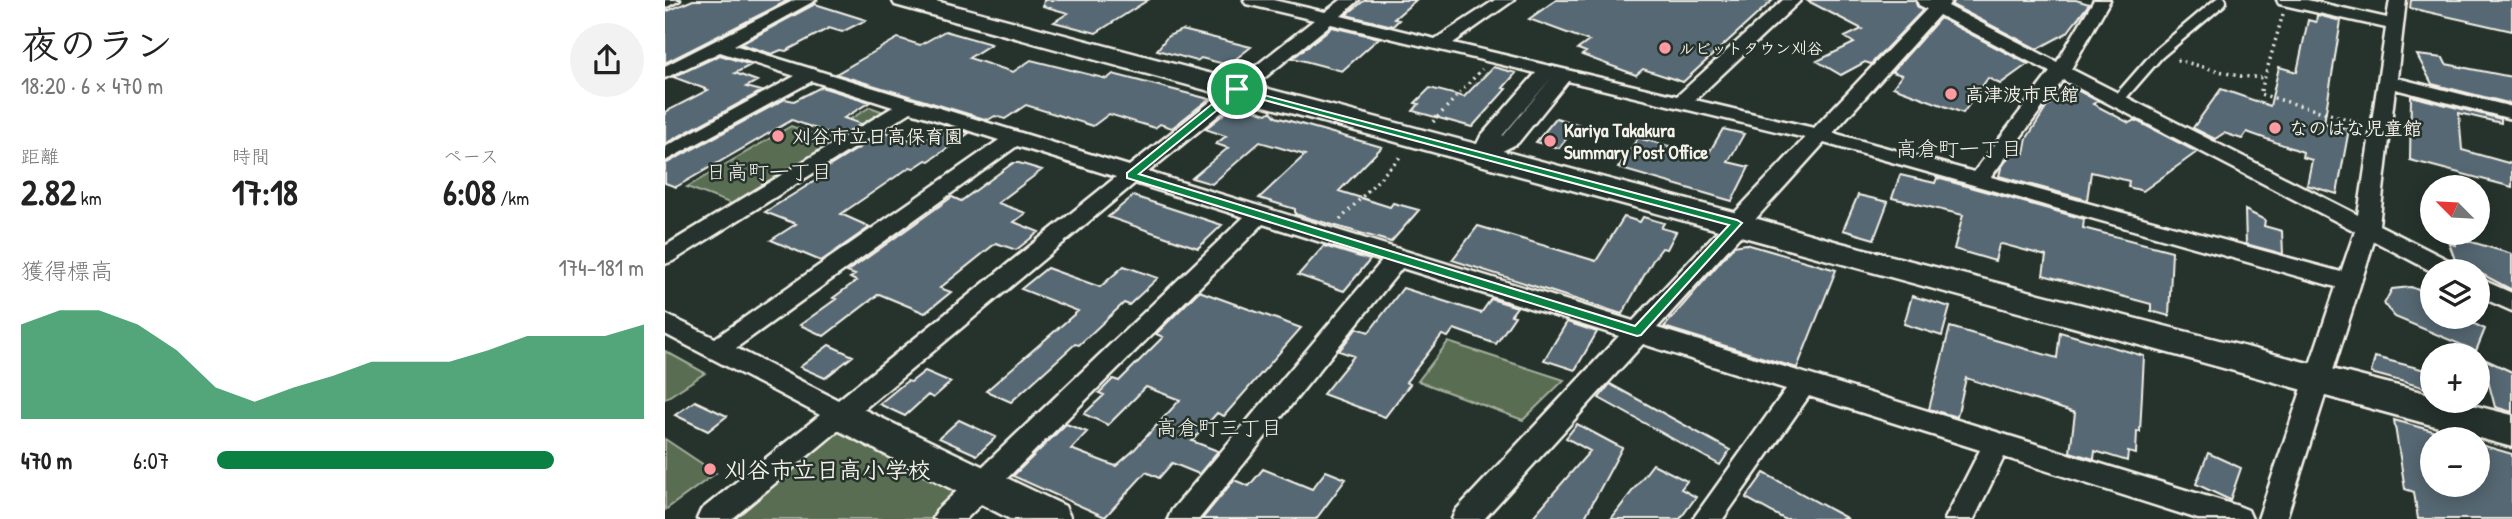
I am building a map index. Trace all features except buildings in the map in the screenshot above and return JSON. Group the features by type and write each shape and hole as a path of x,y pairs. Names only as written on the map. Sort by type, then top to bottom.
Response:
{"street":[{"path":"665,3 672,0"},
{"path":"665,73 809,0"},
{"path":"904,0 1737,223 1837,253 2512,430"},
{"path":"1252,0 1817,135 2350,283"},
{"path":"711,519 1237,89 1351,0"},
{"path":"1440,44 1506,0"},
{"path":"1682,102 1790,0"},
{"path":"1979,179 2061,70 2102,0"},
{"path":"2286,0 2394,25"},
{"path":"2272,519 2367,229 2398,0"},
{"path":"1466,519 1817,135 1934,2 2117,101 2426,259"},
{"path":"719,46 2238,519"},
{"path":"1481,156 1511,139 1557,71"},
{"path":"665,155 810,75"},
{"path":"2387,81 2512,113"},
{"path":"665,256 908,106"},
{"path":"716,350 1014,139"},
{"path":"947,519 1258,216"},
{"path":"1182,519 1397,259"},
{"path":"2490,292 2512,303"},
{"path":"665,323 1050,519"},
{"path":"1707,519 1805,382"},
{"path":"1959,519 1996,444"}],"lane":[{"path":"2117,101 2158,54 2221,1"}],"path":[{"path":"2286,0 2260,94 2361,123"},
{"path":"2158,54 2238,76 2265,78"},
{"path":"1430,125 1493,57"},
{"path":"1324,236 1405,152"}],"green space":[{"path":"870,107 884,112 732,204 687,187 791,126 821,137"},
{"path":"1448,342 1564,380 1523,420 1418,381"},
{"path":"665,351 705,373 665,399"},
{"path":"839,430 960,491 931,519 731,519"},
{"path":"665,439 716,473 665,510"}],"place":[{"name":"ルビットタウン刈谷","path":"1665,48"},
{"name":"高津波市民館","path":"1951,94"},
{"name":"なのはな児童館","path":"2275,128"},
{"name":"刈谷市立日高保育園","path":"778,136"},
{"name":"Kariya Takakura Summary Post Office","path":"1550,141"},
{"name":"刈谷市立日高小学校","path":"710,469"}],"district":[{"name":"高倉町一丁目","path":"1959,148"},
{"name":"日高町一丁目","path":"769,171"},
{"name":"高倉町三丁目","path":"1219,427"}],"route":[{"path":"1237,89 1481,156 1737,223 1637,332 1131,176 1237,89"}]}
